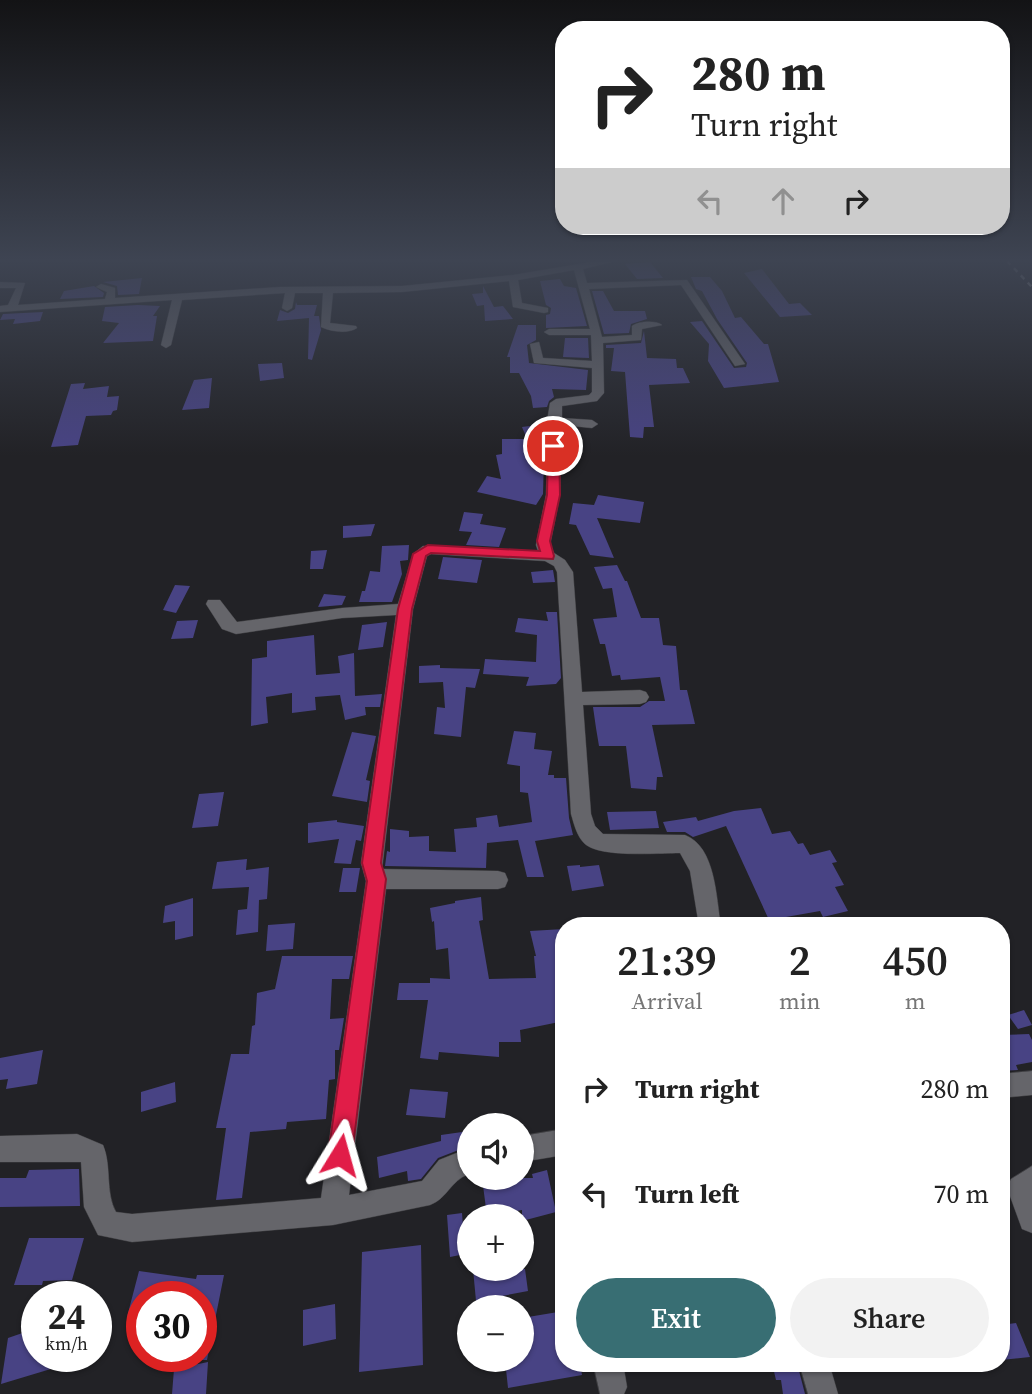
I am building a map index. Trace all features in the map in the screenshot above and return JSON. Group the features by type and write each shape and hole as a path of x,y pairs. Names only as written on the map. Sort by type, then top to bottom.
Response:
{"street":[{"path":"166,345 171,326"},
{"path":"327,326 352,328"},
{"path":"548,556 543,541 553,495 553,421 558,401 597,397 597,336 594,326"},
{"path":"549,332 637,338 637,326"},
{"path":"714,326 739,363"},
{"path":"536,344 538,361 598,365"},
{"path":"553,421 592,424"},
{"path":"333,1210 377,879 372,872 371,863 405,609 419,554 428,549 548,556 560,563 565,572 581,814 587,833 591,839 611,845 685,844 698,860 708,917"},
{"path":"214,604 228,625 236,628 368,610 405,609"},
{"path":"573,699 640,697"},
{"path":"377,879 498,880"},
{"path":"1010,1085 1032,1083"},
{"path":"534,1147 555,1144"},
{"path":"0,1149 77,1147 94,1154 98,1207 108,1225 132,1228 333,1210 430,1192 448,1169 457,1166"},
{"path":"1032,1179 1020,1188 1032,1219"},
{"path":"817,1372 823,1394"}],"building":[{"path":"117,326 155,326 153,341 103,343"},
{"path":"309,326 320,326 312,360 308,359"},
{"path":"518,326 536,326 536,340 527,345 529,363 588,370 586,390 552,389 554,397 547,407 533,408 531,396 519,373 510,373 510,357 507,357"},
{"path":"546,326 586,326 546,328"},
{"path":"602,326 631,326 629,333 604,334"},
{"path":"694,326 705,326 734,368 746,367 747,363 722,326 749,326 764,344 768,344 779,382 724,388 708,361 709,344"},
{"path":"644,331 647,358 676,359 677,368 683,368 690,383 649,385 654,427 644,427 643,438 630,437 625,372 611,371 614,348 606,348 606,345 641,343"},
{"path":"565,338 588,338 589,358 563,357"},
{"path":"282,363 284,378 260,381 258,364"},
{"path":"212,378 209,408 182,410 194,380"},
{"path":"85,383 83,389 109,386 107,397 119,396 117,410 111,415 86,416 78,445 51,447 71,384"},
{"path":"545,424 543,494 536,505 477,492 487,476 501,479 496,455 502,454 502,439 527,439 522,427"},
{"path":"598,495 644,502 640,523 597,518 614,558 590,555 576,525 569,524 573,503 594,505"},
{"path":"464,512 483,514 480,524 506,528 499,547 466,545 472,532 459,531"},
{"path":"375,524 371,536 343,538 343,526"},
{"path":"409,545 408,560 400,561 402,574 392,602 359,602 370,571 380,572 382,546"},
{"path":"327,550 323,569 310,569 311,551"},
{"path":"443,557 482,560 477,583 438,579"},
{"path":"617,565 627,581 641,618 659,618 663,645 676,646 680,690 687,690 695,724 652,725 663,777 657,777 656,790 631,788 626,746 599,746 593,707 640,707 649,701 665,701 660,677 621,680 620,675 612,676 605,644 600,644 593,619 617,617 612,588 603,589 594,567"},
{"path":"553,570 555,582 533,583 531,572"},
{"path":"175,585 190,586 176,613 163,610"},
{"path":"324,594 346,596 342,605 318,607"},
{"path":"546,612 557,612 561,678 556,684 526,686 529,677 483,674 485,659 536,662 537,635 515,632 518,618 548,621"},
{"path":"198,620 193,638 171,639 177,621"},
{"path":"387,622 383,647 358,650 362,625"},
{"path":"314,635 316,675 340,673 338,656 354,653 355,696 382,694 380,707 365,707 366,715 345,720 340,695 315,697 316,710 292,713 292,693 266,697 268,723 251,726 252,659 267,657 267,641"},
{"path":"440,665 440,668 480,669 475,688 466,687 461,737 434,734 437,707 445,708 443,682 419,683 419,666"},
{"path":"514,731 536,733 534,749 552,751 548,775 566,778 573,835 535,841 544,877 527,877 518,840 487,843 486,868 385,866 387,851 390,852 390,829 409,831 409,837 429,836 429,851 456,852 454,829 477,827 476,818 497,815 499,827 532,822 528,793 520,792 520,766 507,764"},
{"path":"352,732 376,736 366,780 370,781 367,802 332,796"},
{"path":"224,792 218,826 192,828 199,794"},
{"path":"761,808 772,834 790,831 798,844 803,843 810,855 830,850 837,862 832,863 844,885 835,887 848,911 823,917 820,911 768,917 726,826 693,837 685,832 667,832 663,822 696,817 698,821 734,811"},
{"path":"656,811 659,828 610,830 607,812"},
{"path":"337,820 364,826 361,841 356,840 351,864 334,863 339,839 308,843 308,823"},
{"path":"247,859 246,870 269,867 267,899 259,900 258,932 236,935 238,910 247,909 249,887 212,889 217,862"},
{"path":"599,865 604,886 572,891 567,866"},
{"path":"343,868 360,868 356,892 339,892"},
{"path":"481,897 483,920 479,921 489,979 536,978 536,956 530,931 555,930 555,1023 520,1030 521,1042 499,1042 499,1057 439,1052 438,1060 420,1058 428,1000 397,1000 399,983 430,983 430,978 450,979 448,948 436,950 434,921 432,922 430,908"},
{"path":"193,898 193,936 175,940 175,921 163,923 165,906"},
{"path":"295,923 293,949 266,951 268,925"},
{"path":"282,956 353,956 349,979 332,979 330,1019 344,1018 339,1050 335,1050 335,1079 329,1080 326,1119 287,1122 286,1129 250,1132 242,1198 216,1200 226,1128 216,1128 231,1054 249,1054 252,1026 255,1025 257,993 275,989"},
{"path":"1024,1010 1032,1025 1018,1029 1010,1014"},
{"path":"1029,1034 1032,1040 1032,1062 1016,1065 1018,1070 1010,1070 1010,1035"},
{"path":"43,1050 37,1084 6,1089 8,1079 0,1080 0,1058"},
{"path":"175,1082 176,1102 141,1112 141,1092"},
{"path":"410,1089 448,1092 445,1118 406,1115"},
{"path":"457,1133 457,1151 438,1158 421,1179 408,1181 407,1171 379,1178 377,1157 441,1141 441,1135"},
{"path":"79,1169 80,1206 0,1207 0,1178 26,1178 29,1170"},
{"path":"547,1170 555,1212 534,1218 534,1204 485,1204 484,1190 534,1190 534,1173"},
{"path":"457,1214 457,1256 450,1257 447,1215"},
{"path":"29,1238 84,1238 72,1280 21,1281 21,1285 14,1285"},
{"path":"421,1245 423,1365 359,1372 362,1252"},
{"path":"139,1271 196,1279 197,1275 224,1275 217,1310 217,1281 136,1281"},
{"path":"474,1281 527,1281 528,1291 507,1295 475,1295"},
{"path":"335,1304 336,1339 303,1346 303,1310"},
{"path":"555,1312 555,1372 582,1372 582,1375 508,1388 506,1372 534,1372 534,1316"},
{"path":"1016,1323 1030,1357 1010,1359 1010,1324"},
{"path":"21,1334 21,1372 41,1372 1,1384 8,1338"},
{"path":"174,1372 207,1372 206,1394 172,1394"},
{"path":"774,1372 799,1372 805,1394 783,1394 781,1380 776,1380"}],"route":[{"path":"340,1155 377,879 372,872 371,863 405,609 419,554 428,549 548,556 543,541 553,495 553,446"}]}
